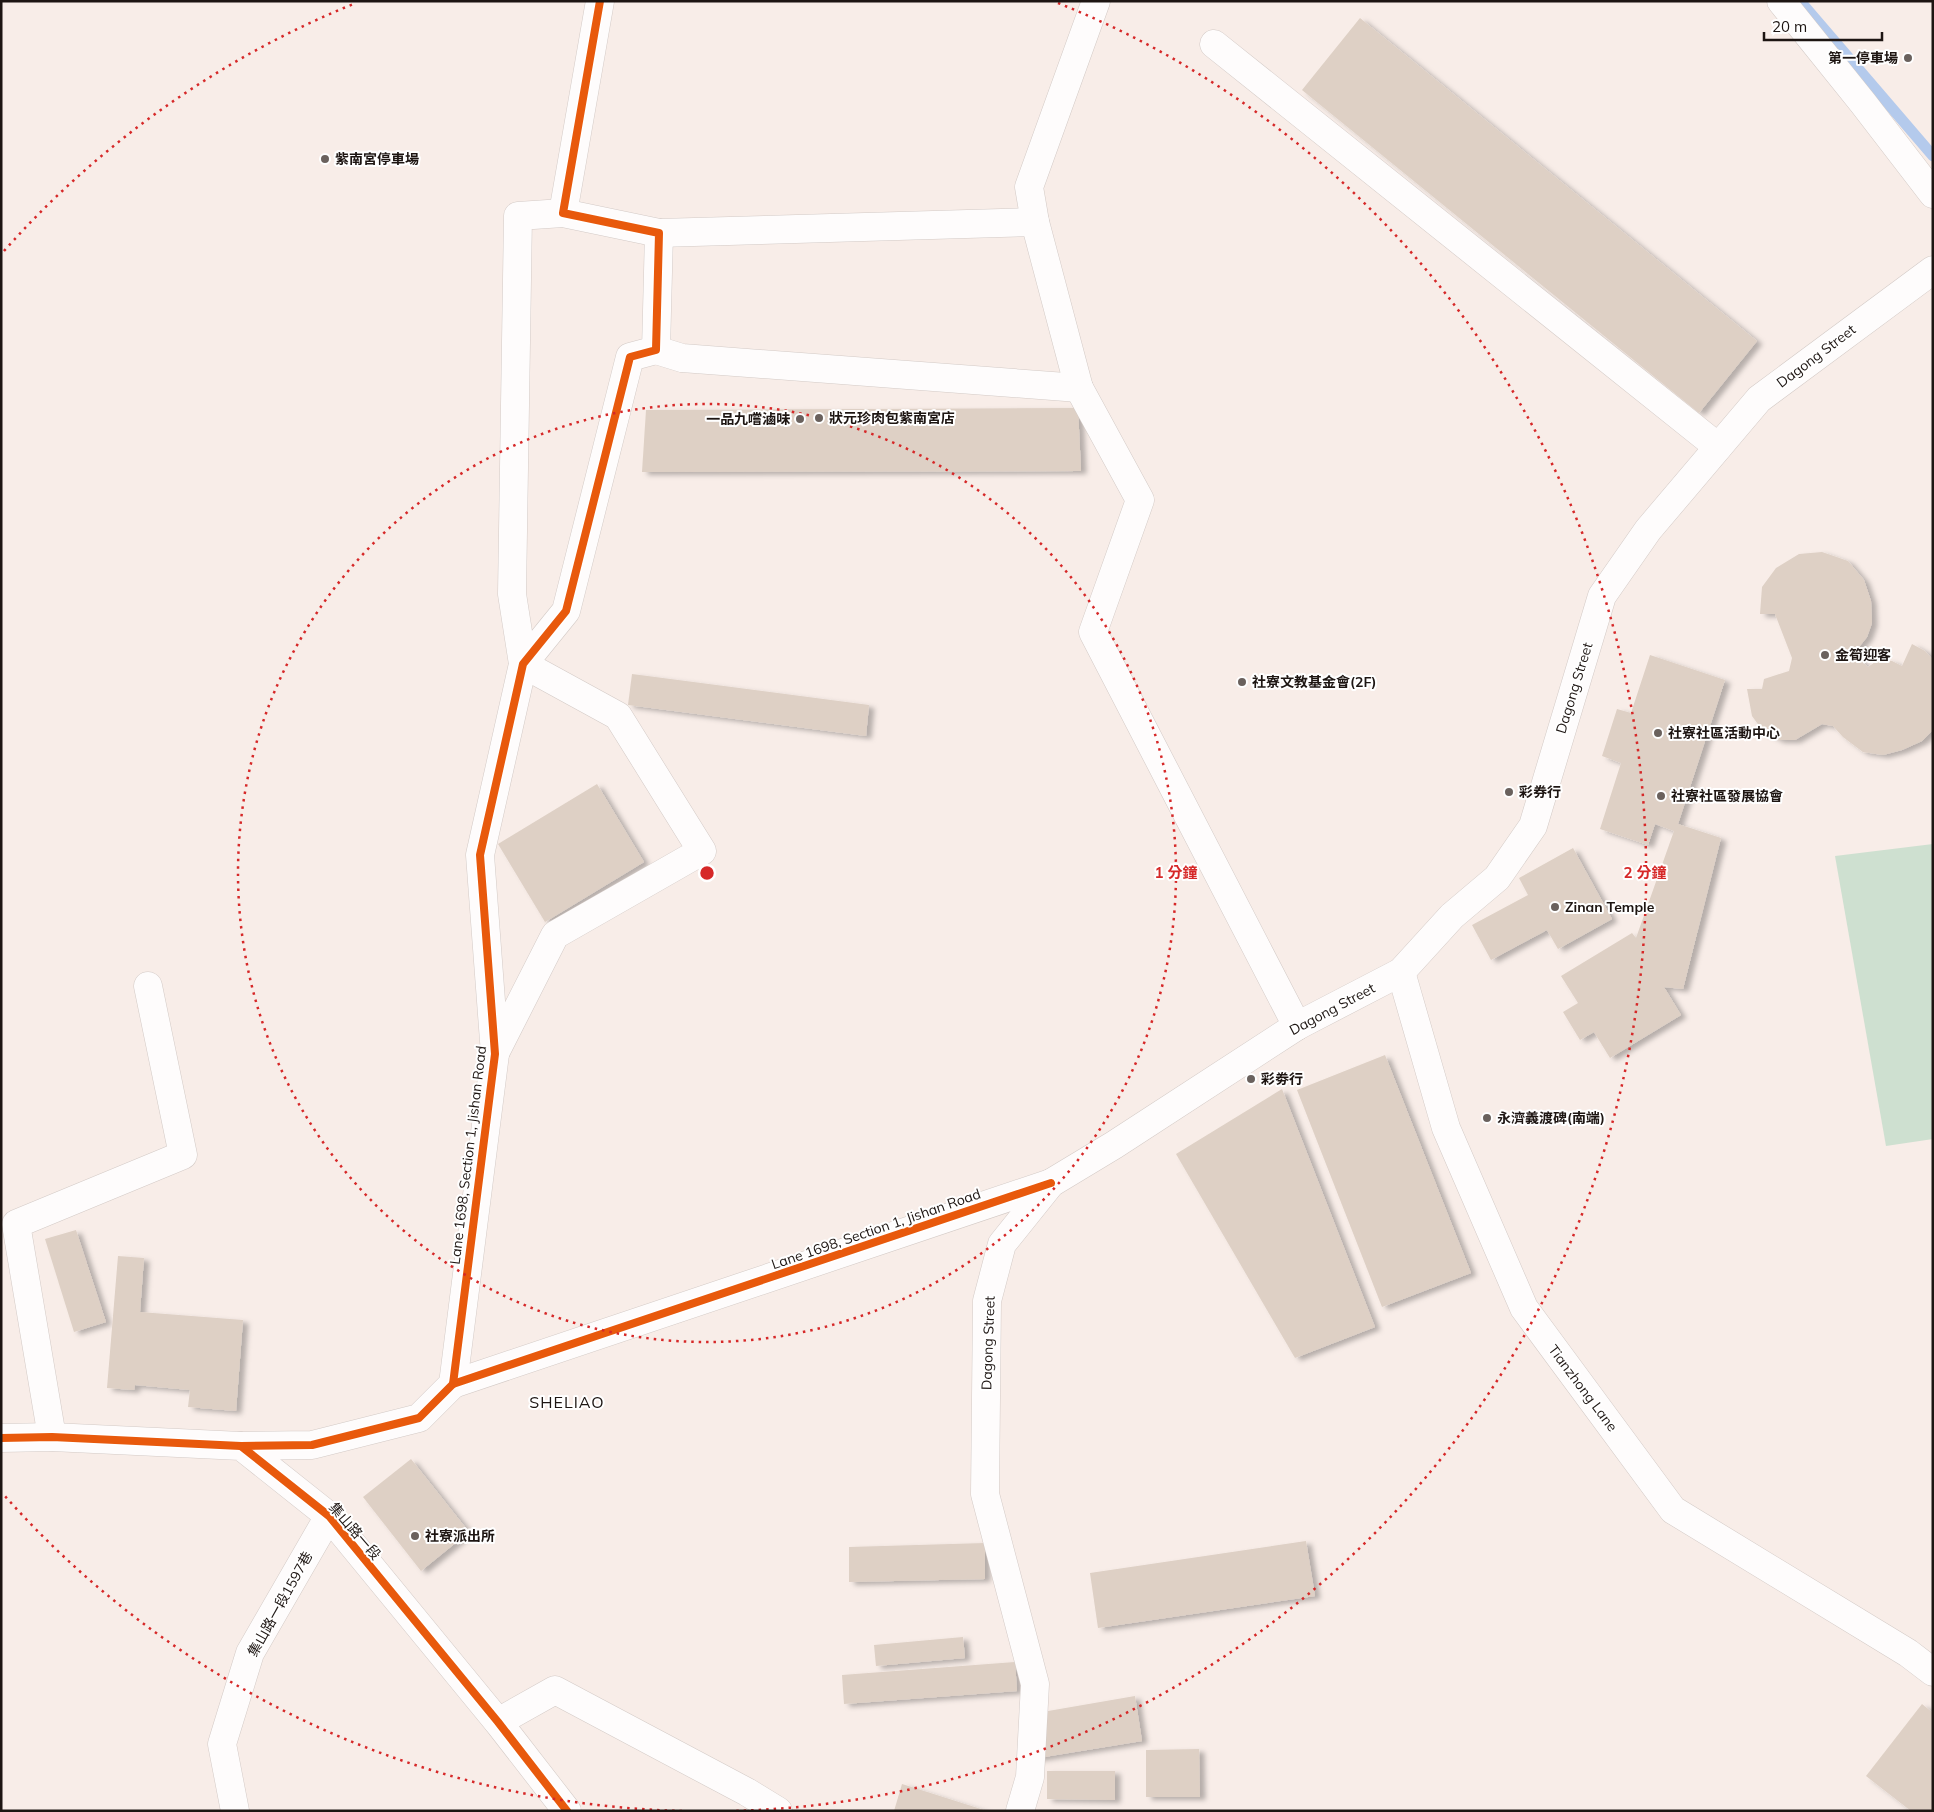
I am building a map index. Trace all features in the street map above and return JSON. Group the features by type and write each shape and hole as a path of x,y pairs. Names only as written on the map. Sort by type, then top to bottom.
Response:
{"street":[{"path":"563,213 600,1"},
{"path":"1096,1 1029,187 1035,222 1079,388 1140,500 1094,632 1297,1026"},
{"path":"1781,1 1933,194"},
{"path":"1214,44 1718,447"},
{"path":"523,664 512,594 518,216 563,213 659,233 1035,222"},
{"path":"656,350 659,233"},
{"name":"Dagong Street","path":"1020,1811 1030,1777 1035,1684 985,1494 987,1301 1002,1244 1051,1183 1171,1109 1297,1026 1401,972 1452,916 1497,878 1533,826 1602,596 1648,530 1759,399 1933,270"},
{"path":"523,664 566,611 630,357 656,350 682,358 1079,388"},
{"path":"495,1054 555,935 702,851 618,716 523,664"},
{"name":"Lane 1698, Section 1, Jishan Road","path":"453,1384 495,1054 480,856 523,664"},
{"name":"Tianzhong Lane","path":"1401,972 1446,1128 1524,1308 1673,1510 1908,1653 1933,1672"},
{"path":"52,1437 16,1224 183,1156 148,986"},
{"name":"Lane 1698, Section 1, Jishan Road","path":"241,1446 312,1445 419,1418 453,1384 1051,1183"},
{"path":"1,1438 52,1437 241,1446"},
{"name":"集山路一段","path":"241,1446 329,1516 498,1722 567,1811"},
{"name":"集山路一段1597巷","path":"235,1811 222,1744 250,1654 329,1516"},
{"path":"498,1722 556,1690 747,1792 778,1811"}],"green space":[{"path":"1933,844 1933,1139 1886,1146 1835,856"}],"building":[{"path":"1360,18 1757,341 1699,413 1302,90"},
{"path":"1078,408 1081,471 642,472 646,410"},
{"name":"金筍迎客","path":"1822,552 1848,561 1864,580 1871,601 1872,623 1867,637 1859,647 1859,659 1868,667 1878,660 1892,661 1902,666 1912,644 1925,651 1933,660 1933,730 1922,741 1902,750 1883,755 1863,752 1843,737 1833,726 1822,724 1795,740 1779,740 1763,731 1752,716 1747,689 1762,689 1764,679 1789,671 1792,658 1775,614 1760,614 1762,587 1776,568 1799,554"},
{"path":"1650,655 1725,680 1678,824 1721,838 1683,989 1664,987 1681,1015 1610,1058 1594,1032 1580,1040 1563,1012 1578,1003 1561,976 1632,933 1636,938 1674,831 1655,824 1648,845 1600,829 1621,763 1602,756 1617,709 1631,713"},
{"path":"632,674 869,705 866,736 628,705"},
{"path":"597,784 644,862 545,922 498,844"},
{"name":"Zinan Temple","path":"1573,848 1612,919 1558,949 1547,930 1491,960 1472,925 1528,895 1519,878"},
{"path":"1385,1055 1471,1273 1382,1307 1297,1090"},
{"path":"1282,1089 1375,1327 1295,1358 1176,1154"},
{"path":"76,1230 106,1322 74,1332 45,1239"},
{"path":"118,1256 144,1258 140,1312 243,1320 236,1411 188,1407 190,1390 135,1385 134,1390 107,1388"},
{"path":"411,1459 469,1532 421,1571 363,1497"},
{"path":"1306,1541 1315,1596 1098,1628 1090,1573"},
{"path":"985,1543 985,1579 849,1582 849,1547"},
{"path":"963,1637 965,1658 876,1666 874,1645"},
{"path":"1015,1662 1017,1691 844,1704 842,1675"},
{"path":"1135,1696 1142,1741 1032,1759 1025,1715"},
{"path":"1922,1704 1933,1713 1933,1811 1911,1811 1866,1776"},
{"path":"1199,1749 1200,1797 1146,1797 1146,1750"},
{"path":"1047,1771 1115,1771 1115,1800 1047,1799"},
{"path":"902,1784 984,1810 984,1811 894,1811"}],"waterway":[{"path":"1800,1 1933,156"}],"cycle path":[{"path":"241,1446 312,1445 419,1418 453,1384 495,1054 480,855 523,664 566,611 630,357 656,350 659,233 563,213 600,1"},
{"path":"453,1384 1051,1183"},
{"path":"1,1438 52,1437 241,1446 329,1516 498,1722 567,1811"}],"place":[{"name":"第一停車場","path":"1908,58"},
{"name":"紫南宮停車場","path":"325,159"},
{"name":"狀元珍肉包紫南宮店","path":"819,418"},
{"name":"一品九嚐滷味","path":"800,419"},
{"name":"金筍迎客","path":"1825,655"},
{"name":"社寮文教基金會(2F)","path":"1242,682"},
{"name":"社寮社區活動中心","path":"1658,733"},
{"name":"彩券行","path":"1509,792"},
{"name":"社寮社區發展協會","path":"1661,796"},
{"name":"Zinan Temple","path":"1555,907"},
{"name":"彩劵行","path":"1251,1079"},
{"name":"永濟義渡碑(南端)","path":"1487,1118"},
{"name":"社寮派出所","path":"415,1536"}],"district":[{"name":"SHELIAO","path":"567,1402"}]}
